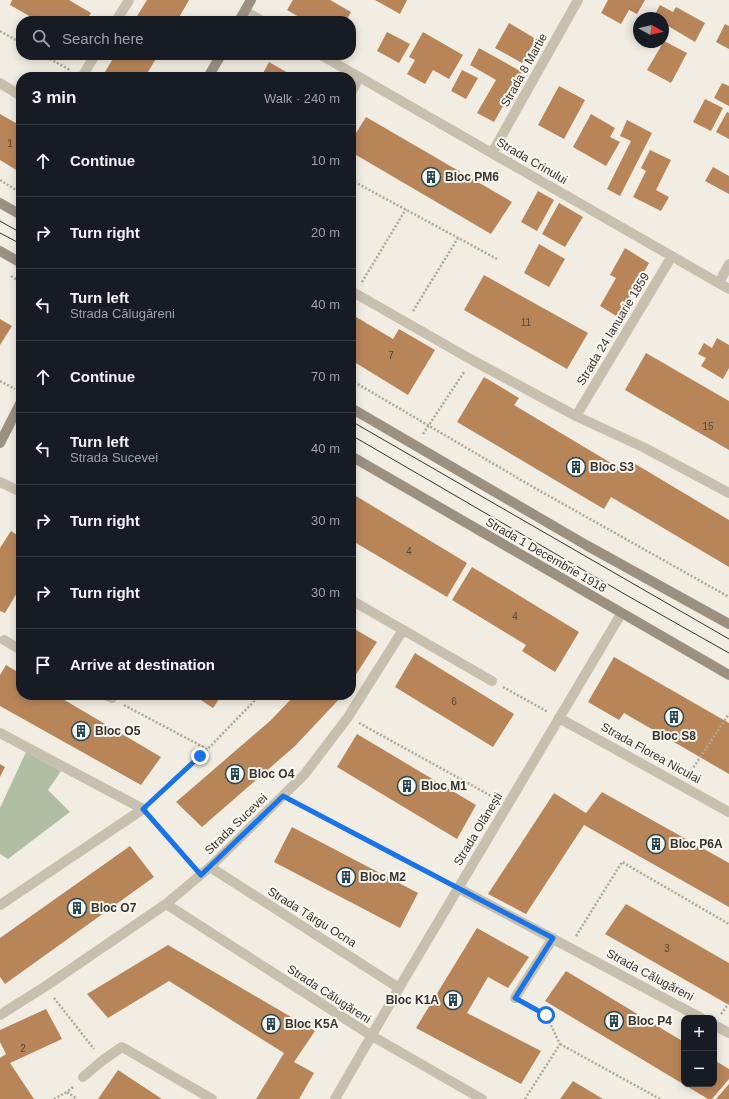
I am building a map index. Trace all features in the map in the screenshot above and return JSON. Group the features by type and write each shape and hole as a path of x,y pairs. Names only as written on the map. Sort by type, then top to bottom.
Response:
{"main road":[{"path":"242,16 251,0"},
{"path":"211,72 218,60"},
{"path":"0,203 16,212"},
{"path":"0,250 16,260"},
{"path":"356,411 586,545 729,624"},
{"path":"0,442 16,412"},
{"name":"Strada 1 Decembrie 1918","path":"356,459 621,614 729,675"}],"street":[{"path":"119,16 129,0"},
{"name":"Strada 8 Martie","path":"492,153 578,0"},
{"path":"245,11 254,16"},
{"path":"85,72 92,60"},
{"name":"Strada Crinului","path":"330,60 351,72"},
{"name":"Strada Crinului","path":"356,75 729,289"},
{"path":"356,83 359,77"},
{"path":"0,83 16,93"},
{"name":"Strada 24 Ianuarie 1859","path":"576,416 672,256"},
{"path":"719,283 729,264"},
{"path":"356,294 472,360 576,416 645,448 729,493"},
{"path":"0,482 16,490"},
{"path":"356,603 492,681"},
{"name":"Strada Olănești","path":"335,1099 399,988 621,614"},
{"name":"Strada Sucevei","path":"0,1016 166,904 210,867 304,775 348,717 403,630"},
{"path":"4,640 16,647"},
{"name":"Strada Florea Niculai","path":"559,718 729,812"},
{"path":"0,733 143,809 0,905"},
{"name":"Strada Târgu Ocna","path":"210,867 399,988"},
{"name":"Strada Călugăreni","path":"458,888 695,1015"},
{"name":"Strada Călugăreni","path":"166,904 372,1036 482,1099"},
{"path":"515,998 553,938"},
{"path":"717,1027 729,1033"},
{"path":"83,1076 122,1047 212,1099"}],"path":[{"path":"0,31 16,40"},
{"path":"52,60 73,72"},
{"path":"0,180 16,190"},
{"path":"356,183 497,259"},
{"path":"356,287 406,209"},
{"path":"406,322 458,238"},
{"path":"415,445 472,360"},
{"path":"0,381 16,389"},
{"path":"356,383 533,487 729,597"},
{"path":"492,681 559,718"},
{"path":"115,700 207,749"},
{"path":"201,875 143,809 200,756 255,700"},
{"path":"682,785 729,714"},
{"path":"348,717 507,805"},
{"path":"283,796 458,888"},
{"path":"569,947 622,862 729,924"},
{"path":"46,986 103,1060"},
{"path":"515,998 546,1015 560,1044 660,1099"},
{"path":"525,1099 560,1044"},
{"path":"54,1099 67,1092"}],"green space":[{"path":"26,752 61,771 48,790 70,812 8,859 0,854 0,808"}],"building":[{"path":"12,0 69,0 91,13 89,16 29,16 10,5"},
{"path":"147,0 189,0 180,16 137,16"},
{"path":"293,0 330,0 351,12 349,16 297,16 287,10"},
{"path":"375,0 407,0 400,14"},
{"path":"608,0 645,0 638,12 629,10 621,24 601,13"},
{"path":"660,5 673,12 676,7 705,23 695,42 669,27 669,12 656,12"},
{"path":"509,23 536,39 522,63 495,48"},
{"path":"725,24 729,26 729,49 716,42"},
{"path":"387,32 410,44 399,63 377,51"},
{"path":"423,32 463,55 449,79 433,70 425,84 407,74 415,60 409,57"},
{"path":"669,44 687,53 671,83 647,70 660,48 669,48"},
{"path":"479,48 522,72 494,122 477,113 496,80 470,65"},
{"path":"112,60 155,60 148,72 105,72"},
{"path":"269,62 286,72 264,72"},
{"path":"462,70 478,78 466,99 451,91"},
{"path":"722,83 729,86 729,106 714,98"},
{"path":"559,86 585,100 564,139 538,125"},
{"path":"705,99 723,108 711,131 693,122"},
{"path":"727,112 729,113 729,139 716,132"},
{"path":"0,114 16,123 16,170 0,160"},
{"path":"591,114 615,128 610,137 620,142 606,166 573,147"},
{"name":"Bloc PM6","path":"366,117 512,202 491,234 356,155 356,133"},
{"path":"627,120 652,133 620,196 607,189 631,141 620,136"},
{"path":"650,150 671,160 656,190 669,197 661,211 633,197 646,171 641,168"},
{"path":"713,167 729,176 729,194 705,181"},
{"path":"538,191 554,200 537,231 521,222"},
{"path":"559,203 583,217 565,247 542,234"},
{"path":"539,244 565,259 549,287 524,273"},
{"path":"625,248 649,263 618,317 600,306 616,278 610,275"},
{"path":"484,275 588,333 567,369 464,310"},
{"path":"356,317 393,339 399,329 435,350 408,395 356,363"},
{"path":"0,319 12,326 0,345"},
{"path":"717,338 729,345 729,368 723,379 701,366 706,358 698,354 704,343 712,348"},
{"path":"646,353 729,401 729,450 625,390"},
{"name":"Bloc S3","path":"484,377 519,398 514,405 626,472 632,462 729,520 729,567 611,497 604,509 457,422"},
{"path":"356,496 467,563 447,597 356,543"},
{"path":"11,531 16,534 16,594 5,613 0,611 0,548"},
{"path":"472,567 579,632 555,672 522,651 526,645 452,600"},
{"path":"356,630 377,642 356,674"},
{"path":"415,653 514,714 493,747 395,687"},
{"name":"Bloc S8","path":"614,657 729,723 729,774 624,713 619,720 588,702"},
{"name":"Bloc O5","path":"6,665 16,671 16,700 64,700 161,757 141,785 0,706 0,675"},
{"path":"201,700 219,700 213,708"},
{"name":"Bloc O4","path":"290,700 338,700 295,746 202,827 176,802 270,721"},
{"name":"Bloc M1","path":"357,734 476,805 457,839 337,767"},
{"path":"0,764 5,767 0,777"},
{"name":"Bloc P6A","path":"602,792 729,863 729,907 584,825 526,914 488,894 554,793 586,813"},
{"name":"Bloc M2","path":"292,827 418,893 400,928 274,862"},
{"name":"Bloc O7","path":"130,846 154,877 5,984 0,977 0,938"},
{"path":"626,904 729,963 729,1005 605,934"},
{"name":"Bloc K1A","path":"477,928 529,957 508,988 488,977 467,1013 541,1051 521,1084 416,1028"},
{"name":"Bloc K5A","path":"168,945 315,1031 294,1062 314,1073 299,1099 256,1099 284,1053 169,981 108,1018 87,994"},
{"name":"Bloc P4","path":"566,971 681,1040 681,1083 545,1001"},
{"path":"46,1009 62,1039 10,1063 34,1099 0,1099 0,1058 6,1054 0,1042 0,1030"},
{"name":"Bloc P4","path":"717,1062 729,1069 729,1079 712,1099 708,1099 688,1087 717,1087"},
{"path":"118,1070 162,1099 98,1099"},
{"path":"573,1081 603,1099 560,1099"},
{"path":"729,1084 729,1099 716,1099"}],"tram line":[{"path":"0,221 16,230"},
{"path":"0,233 16,241"},
{"path":"356,424 729,639"},
{"path":"356,438 729,653"}],"place":[{"name":"Bloc PM6","path":"431,177"},
{"name":"Bloc S3","path":"576,467"},
{"name":"Bloc S8","path":"674,717"},
{"name":"Bloc O5","path":"81,731"},
{"name":"Bloc O4","path":"235,774"},
{"name":"Bloc M1","path":"407,786"},
{"name":"Bloc P6A","path":"656,844"},
{"name":"Bloc M2","path":"346,877"},
{"name":"Bloc O7","path":"77,908"},
{"name":"Bloc K1A","path":"453,1000"},
{"name":"Bloc P4","path":"614,1021"},
{"name":"Bloc K5A","path":"271,1024"}],"route":[{"path":"200,756 143,809 201,875 283,796 553,938 515,998 546,1015"}]}
